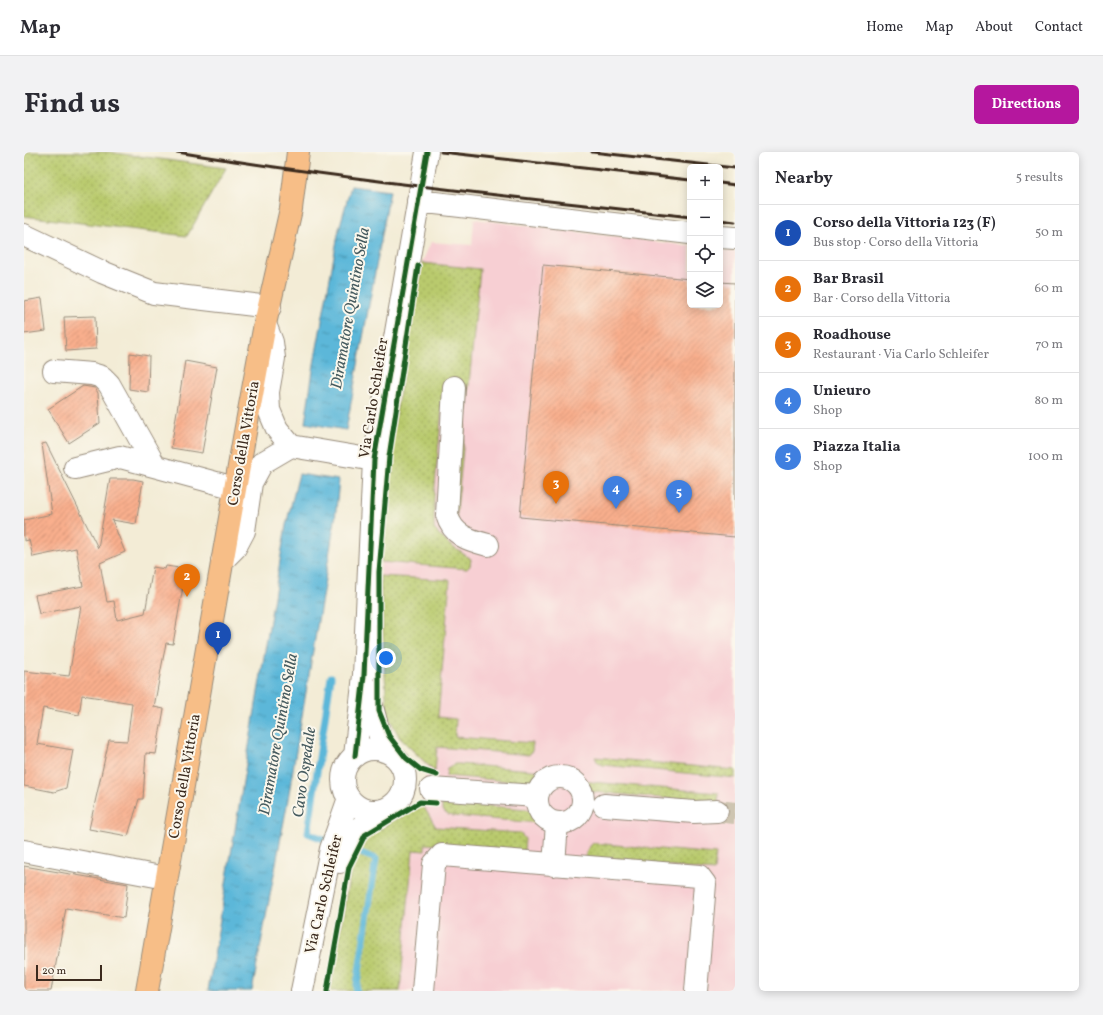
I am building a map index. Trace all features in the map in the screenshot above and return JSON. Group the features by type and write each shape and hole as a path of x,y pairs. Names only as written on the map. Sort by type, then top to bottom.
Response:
{"main road":[{"name":"Corso della Vittoria","path":"147,991 235,488 290,209 298,152"}],"street":[{"name":"Via Carlo Schleifer","path":"364,675 374,460 427,152"},
{"path":"418,201 687,233"},
{"path":"24,235 102,272 154,292 268,316"},
{"path":"723,237 735,238"},
{"name":"Corso della Vittoria","path":"222,561 236,548 244,531 251,484 262,463 291,446 276,430 269,410 268,392 274,358 268,316"},
{"path":"54,371 92,374 102,377 109,384 155,466"},
{"path":"454,387 447,515 450,526 468,540 488,545"},
{"path":"291,446 374,460"},
{"path":"75,468 120,457 235,488"},
{"path":"364,675 384,751"},
{"path":"355,756 364,675"},
{"path":"384,808 398,799 403,790 405,781 403,771 399,763 392,755 384,751 374,749 363,751 348,763 343,776 344,790 354,804 368,811 384,808 431,789 537,796"},
{"path":"403,771 431,789"},
{"path":"604,805 573,782 566,778 559,777 544,783 537,796 539,811 544,817 557,823 565,823 578,815 604,805 694,812 717,811"},
{"path":"578,787 582,793 583,801 582,808 578,815"},
{"name":"Via Carlo Schleifer","path":"314,991 349,798"},
{"name":"Via Carlo Schleifer","path":"302,991 340,844 384,808"},
{"path":"554,865 557,823"},
{"path":"24,851 166,878"},
{"path":"423,991 434,864 442,856 698,876 706,884 696,991"}],"shaded area":[{"path":"474,219 687,246 687,308 723,308 723,250 735,252 735,991 330,991 351,867 368,836 422,804 427,766 400,738 387,713 380,576 389,454 421,265 431,242 472,245"}],"green space":[{"path":"24,152 108,152 226,168 187,236 24,216"},
{"path":"422,263 480,269 456,521 444,385 434,497 434,529 450,545 471,559 470,566 467,569 381,562 389,454"},
{"path":"380,576 450,580 438,717 456,719 455,737 533,743 532,751 529,755 437,747 435,772 400,738 387,713"},
{"path":"595,757 735,770 735,778 603,765 598,763"},
{"path":"454,764 544,771 536,781 531,783 446,776 447,768"},
{"path":"580,781 719,793 718,803 594,792 588,789"},
{"path":"442,802 527,809 532,812 539,823 448,815 442,810"},
{"path":"422,804 436,827 520,833 525,839 524,851 425,844 425,851 413,850 400,991 330,991 351,867 368,836"},
{"path":"593,843 716,854 714,871 585,858 586,853"}],"water":[{"name":"Diramatore Quintino Sella","path":"351,186 390,191 346,430 305,423 314,364 339,229"},
{"name":"Diramatore Quintino Sella","path":"299,474 339,480 335,520 287,805 252,991 208,991 286,525"}],"building":[{"path":"543,265 687,279 687,308 723,308 723,282 735,283 735,537 520,517"},
{"path":"42,298 46,331 24,334 24,301"},
{"path":"95,316 96,349 66,351 64,317"},
{"path":"130,353 149,356 148,392 129,389"},
{"path":"185,361 217,367 202,453 171,448"},
{"path":"83,386 95,388 98,393 100,423 69,443 48,409"},
{"path":"46,443 98,548 110,479 133,479 143,481 136,524 112,520 125,552 100,563 107,602 114,601 117,620 145,613 153,567 165,569 166,566 186,569 173,644 166,643 154,707 164,709 156,754 146,753 143,799 139,799 128,836 89,829 109,740 127,741 132,703 82,695 79,715 43,708 37,744 73,750 66,788 54,792 24,786 24,671 69,676 81,606 39,614 35,595 83,586 76,548 33,557 29,540 24,541 24,520 52,514 42,444"},
{"path":"24,866 128,884 124,918 66,908 51,991 24,991"}],"waterway":[{"name":"Cavo Ospedale","path":"331,677 308,833 331,842"},
{"name":"Cavo Ospedale","path":"348,848 376,859 356,991"}],"tunnel":[{"path":"717,811 735,813"}],"railway":[{"path":"177,152 369,180 687,217"},
{"path":"441,152 687,180"},
{"path":"592,152 735,168"},
{"path":"723,183 735,185"},
{"path":"723,220 735,222"}],"cycle path":[{"path":"355,756 364,675 374,460 427,152"},
{"path":"418,266 389,457 379,572 379,711 389,736 406,758 421,770 437,775"},
{"path":"327,991 349,867 365,835 420,802 436,803"}],"place":[{"name":"Roadhouse","path":"556,504"},
{"name":"Unieuro","path":"616,509"},
{"name":"Piazza Italia","path":"679,513"},
{"name":"Bar Brasil","path":"187,597"},
{"name":"Corso della Vittoria 123 (F)","path":"218,655"}]}
